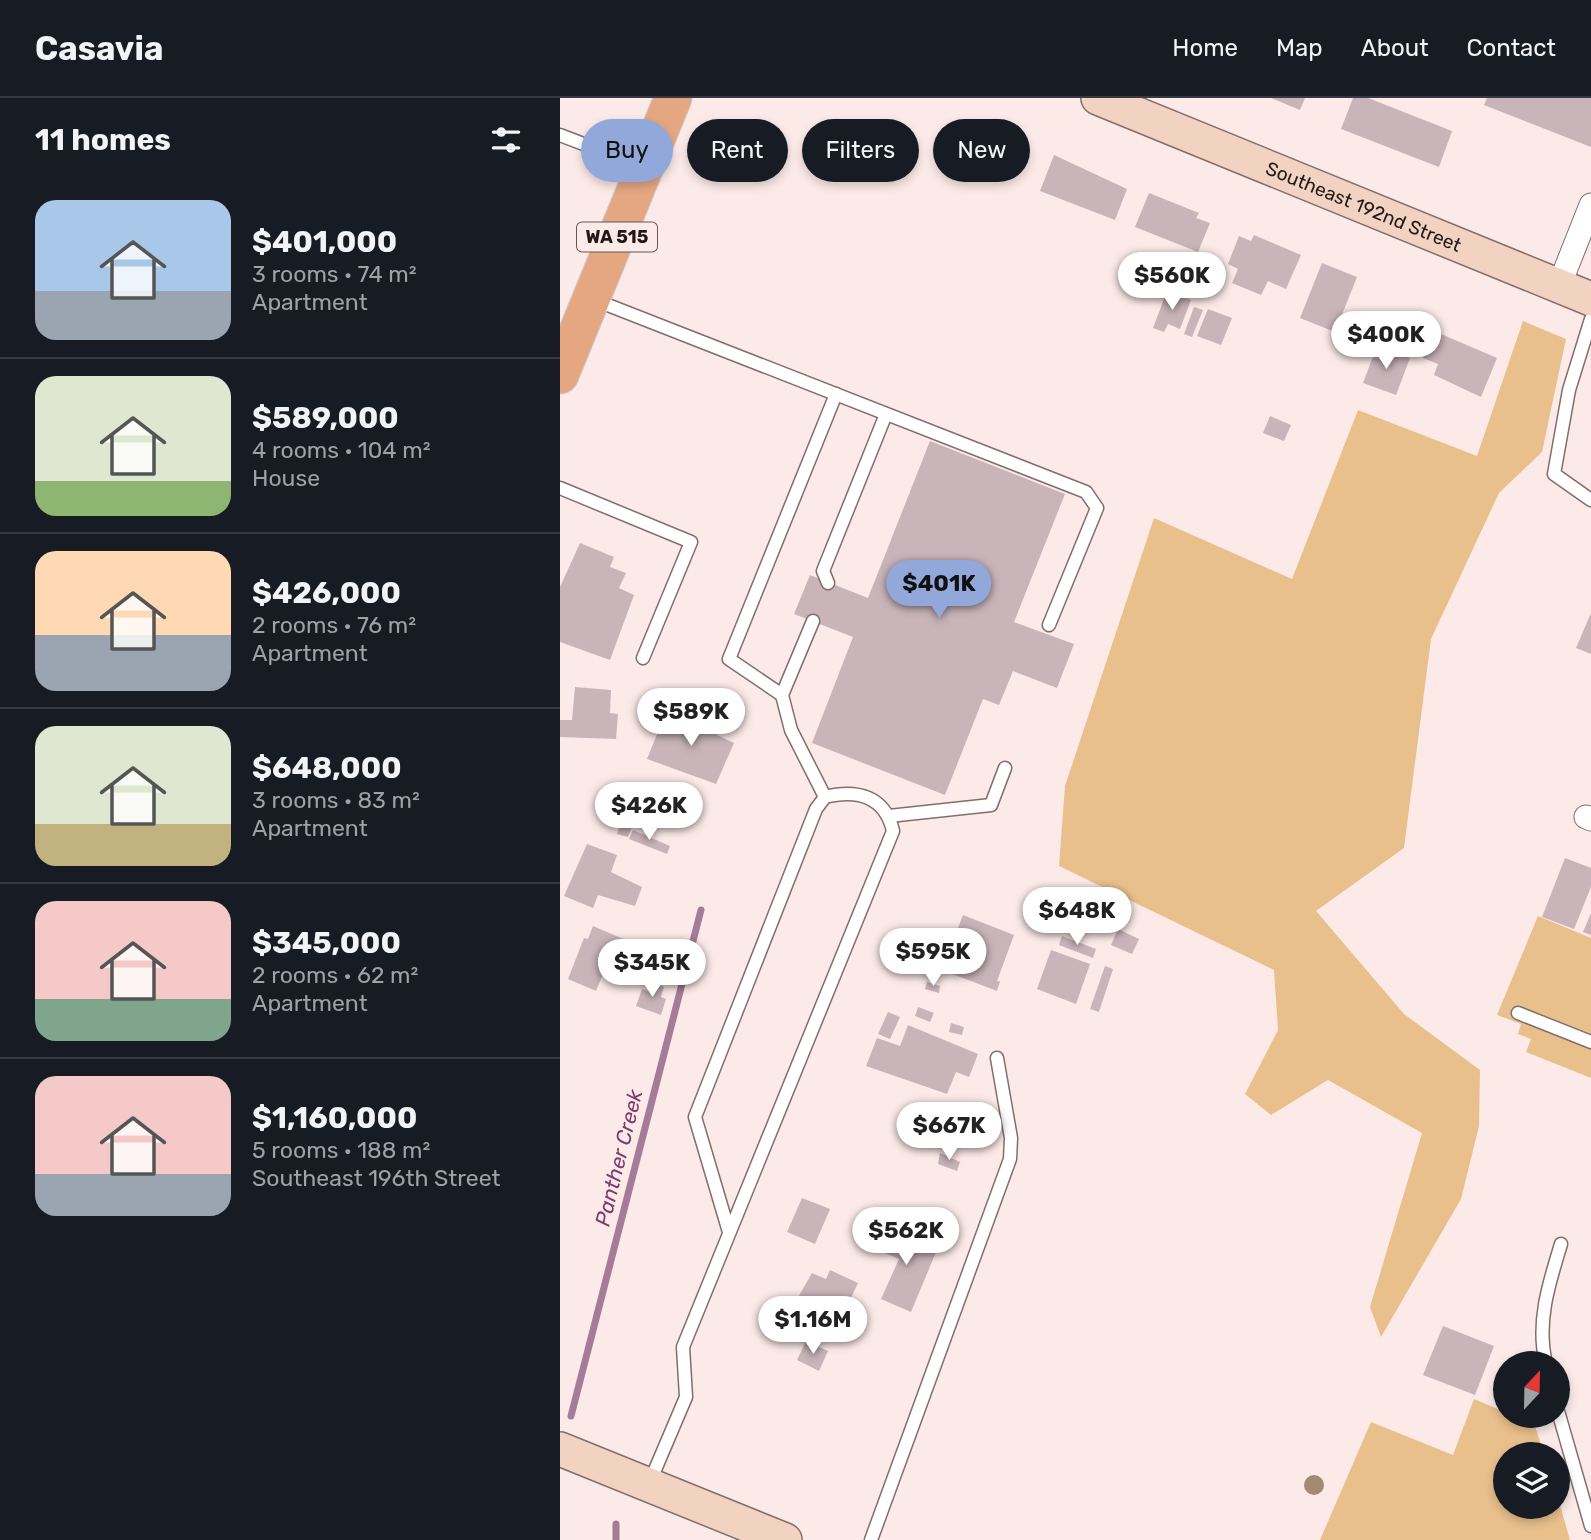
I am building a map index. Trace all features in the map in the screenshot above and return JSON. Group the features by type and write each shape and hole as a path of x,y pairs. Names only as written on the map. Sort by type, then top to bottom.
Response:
{"main road":[{"name":"WA 515","path":"664,119 673,98"},
{"name":"WA 515","path":"560,375 639,182"}],"street":[{"name":"Southeast 192nd Street","path":"1116,101 1591,299"},
{"path":"1559,286 1591,205"},
{"path":"560,1449 785,1540"}],"lane":[{"path":"560,135 581,143"},
{"path":"592,298 1086,492 1097,508 1049,625"},
{"path":"1591,319 1569,390 1554,474 1591,500"},
{"path":"782,695 729,659 836,394"},
{"path":"828,583 823,571 886,414"},
{"path":"560,488 691,542 643,657"},
{"path":"813,621 782,695 791,730 825,797"},
{"path":"889,816 990,805 1005,768"},
{"path":"649,1485 686,1397 683,1347 893,831 889,816 874,800 858,793 825,797 816,809 695,1117 729,1232"},
{"path":"1518,1013 1591,1042"},
{"path":"871,1540 1010,1159 1011,1138 997,1058"},
{"path":"1545,1351 1543,1325 1546,1294 1561,1244"},
{"path":"1563,1428 1591,1526"}],"shaded area":[{"path":"1523,321 1566,339 1542,452 1499,493 1431,639 1404,848 1316,911 1404,1014 1480,1070 1479,1126 1461,1199 1381,1337 1370,1307 1422,1133 1328,1080 1271,1115 1245,1094 1278,1030 1274,970 1059,866 1065,786 1154,518 1292,579 1358,410 1477,456"},
{"path":"1538,916 1591,938 1591,1078 1526,1052 1531,1039 1518,1034 1521,1024 1497,1015"},
{"path":"1474,1399 1493,1407 1493,1428 1536,1428 1540,1442 1493,1442 1493,1519 1564,1519 1570,1540 1320,1540 1371,1422 1453,1455"}],"building":[{"path":"1271,98 1305,98 1300,110"},
{"path":"1353,98 1368,98 1452,131 1439,167 1341,129"},
{"path":"1487,98 1591,98 1591,147 1484,105"},
{"path":"1054,155 1127,189 1115,220 1040,191"},
{"path":"1149,193 1199,213 1196,218 1210,223 1198,252 1135,227"},
{"path":"1254,235 1301,255 1286,289 1268,281 1261,295 1232,283 1238,269 1228,264 1239,236 1251,241"},
{"path":"1322,263 1357,277 1335,332 1300,318"},
{"path":"1167,291 1191,300 1180,329 1168,324 1164,332 1153,328"},
{"path":"1194,307 1203,310 1192,337 1184,334"},
{"path":"1208,309 1232,318 1221,345 1197,336"},
{"path":"1434,331 1497,358 1481,397 1434,375 1438,364 1423,358"},
{"path":"1377,346 1410,358 1396,395 1363,383"},
{"path":"1270,416 1291,425 1284,441 1263,433"},
{"path":"930,441 1065,494 1014,622 1074,644 1057,688 1013,671 999,705 983,699 945,795 812,743 853,637 794,614 810,575 868,598"},
{"path":"580,543 614,557 610,567 626,573 619,588 634,595 610,660 560,642 560,587"},
{"path":"1591,613 1591,654 1576,648"},
{"path":"575,687 611,690 610,713 618,714 616,739 560,737 560,720 572,720"},
{"path":"673,711 718,731 717,735 734,743 716,784 647,759 662,722 667,724"},
{"path":"621,823 632,827 628,837 617,834"},
{"path":"633,830 670,846 667,854 629,839"},
{"path":"587,844 617,855 611,872 642,887 635,906 598,895 593,908 564,896"},
{"path":"1565,858 1591,868 1591,887 1574,929 1542,917"},
{"path":"1591,913 1591,935 1583,932"},
{"path":"963,915 1014,935 997,981 1000,981 997,991 942,970 943,966 934,962 942,943 951,946"},
{"path":"593,926 628,941 615,970 606,967 596,991 568,979 584,938 588,939"},
{"path":"1118,929 1139,939 1132,954 1111,945"},
{"path":"1062,936 1096,949 1093,958 1059,945"},
{"path":"1051,950 1090,964 1076,1004 1037,989"},
{"path":"658,951 676,958 673,966 654,959"},
{"path":"1105,966 1113,969 1099,1012 1090,1009"},
{"path":"927,982 940,986 939,993 925,989"},
{"path":"651,983 664,987 661,997 666,999 661,1015 636,1006 642,989 648,991"},
{"path":"918,1007 934,1013 930,1022 915,1016"},
{"path":"888,1012 900,1017 890,1039 878,1034"},
{"path":"951,1023 964,1027 962,1035 949,1032"},
{"path":"908,1025 978,1054 969,1077 956,1072 947,1094 866,1066 877,1038 900,1046"},
{"path":"940,1153 960,1162 957,1171 938,1164"},
{"path":"802,1198 830,1209 815,1244 787,1232"},
{"path":"884,1228 907,1238 909,1233 939,1245 911,1312 881,1299 899,1259 875,1249"},
{"path":"830,1270 858,1283 835,1332 795,1313 799,1303 796,1301 812,1273 826,1279"},
{"path":"1443,1326 1494,1346 1475,1395 1423,1375"},
{"path":"806,1341 828,1351 819,1371 797,1360"}],"waterway":[{"name":"Panther Creek","path":"571,1416 701,910"},
{"name":"Panther Creek","path":"616,1524 616,1540"}]}
